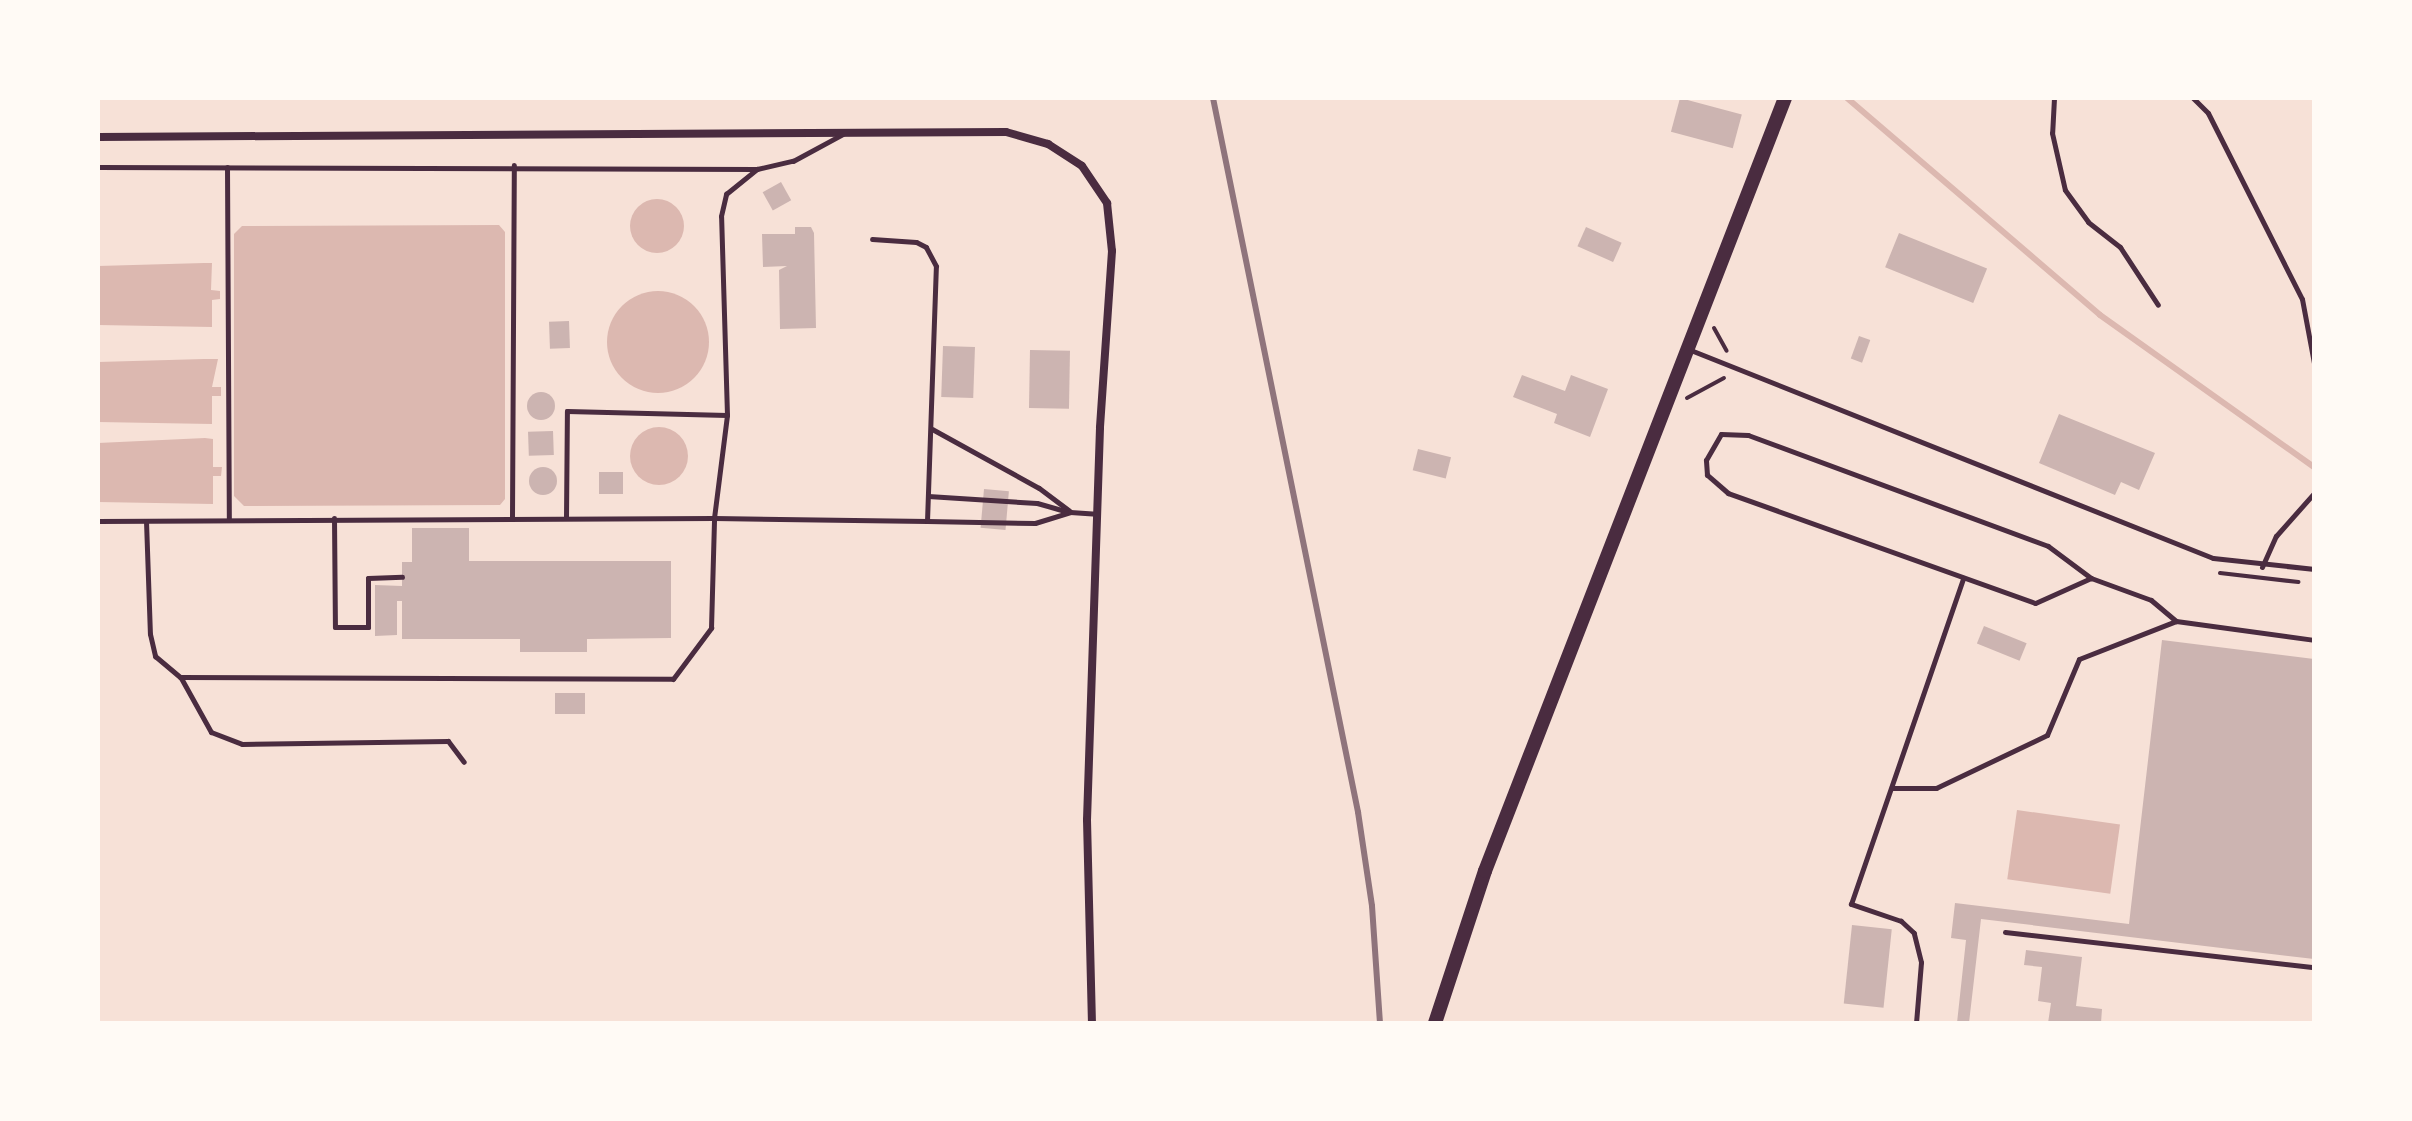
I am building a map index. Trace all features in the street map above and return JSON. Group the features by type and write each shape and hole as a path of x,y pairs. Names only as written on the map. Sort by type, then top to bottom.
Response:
{"street":[{"path":"1435,1023 1485,871 1785,98"},
{"path":"98,137 1006,132 1031,137 1065,153 1096,180 1107,203 1112,251 1097,514 1087,820 1092,1023"}],"lane":[{"path":"2054,98 2052,133 2065,190 2088,222 2120,247 2158,305"},
{"path":"2193,98 2208,113 2302,299 2314,363"},
{"path":"98,167 514,165 757,169 793,161 848,132"},
{"path":"512,517 514,165"},
{"path":"227,167 229,520"},
{"path":"180,677 673,679 711,628 714,518 727,415 721,216 726,194 757,169"},
{"path":"872,239 916,242 926,247 936,266 927,521"},
{"path":"1687,349 2213,558 2262,567 2314,569"},
{"path":"566,517 567,411 727,415"},
{"path":"932,429 1039,488 1070,512"},
{"path":"2091,578 2035,603 1728,493 1707,475 1711,448 1721,434 1748,435 2048,546 2091,578 2151,600 2176,621"},
{"path":"2262,567 2276,536 2314,493"},
{"path":"928,496 1037,503 1070,512 1097,514"},
{"path":"98,521 566,517 1035,523 1070,512"},
{"path":"334,518 335,627 368,627 368,578 402,577"},
{"path":"146,521 150,634 155,656 180,677 211,732 242,744 448,741 464,762"},
{"path":"1916,1023 1921,962 1914,933 1901,921 1851,904 1963,578"},
{"path":"1893,788 1936,788 2047,735 2079,659 2176,621 2314,640"},
{"path":"2005,932 2314,967"}],"shaded area":[{"path":"657,199 676,207 684,226 676,245 657,253 638,245 630,226 638,207"},
{"path":"499,225 505,232 505,499 500,505 244,506 234,496 234,234 242,226"},
{"path":"212,263 211,290 220,291 220,299 212,300 212,327 98,325 98,266"},
{"path":"658,291 677,295 694,306 705,323 709,342 705,361 694,378 677,389 658,393 639,389 622,378 611,361 607,342 611,323 622,306 639,295"},
{"path":"218,359 212,387 221,387 221,396 212,396 212,424 98,422 98,362"},
{"path":"659,427 670,429 679,436 686,445 686,467 679,476 670,483 659,485 648,483 639,476 632,467 630,456 632,445 639,436 648,429"},
{"path":"213,439 213,467 222,467 221,476 213,476 213,504 98,502 98,443"},
{"path":"2017,810 2120,824 2110,894 2007,879"}],"building":[{"path":"1680,98 1742,115 1733,148 1671,132"},
{"path":"781,182 791,200 773,211 763,192"},
{"path":"795,227 811,227 814,233 816,328 780,329 779,270 787,266 763,267 762,234 795,234"},
{"path":"1586,227 1622,243 1613,262 1577,246"},
{"path":"1899,233 1987,269 1973,303 1885,267"},
{"path":"569,321 570,348 550,349 549,322"},
{"path":"1859,336 1870,340 1862,363 1851,359"},
{"path":"943,346 975,347 973,398 941,397"},
{"path":"1030,350 1070,351 1069,409 1029,408"},
{"path":"1522,375 1565,391 1571,375 1608,389 1590,437 1554,423 1557,414 1513,397"},
{"path":"541,392 551,396 555,406 551,416 541,420 531,416 527,406 531,396"},
{"path":"2059,414 2155,453 2139,490 2121,482 2115,495 2039,463"},
{"path":"553,431 554,455 529,456 528,432"},
{"path":"1418,449 1451,457 1446,479 1413,470"},
{"path":"543,467 553,471 557,481 553,491 543,495 533,491 529,481 533,471"},
{"path":"599,472 623,472 623,494 599,494"},
{"path":"984,489 1009,491 1006,530 981,528"},
{"path":"412,528 469,528 469,561 671,561 671,638 587,639 587,652 520,652 520,639 402,639 402,601 397,601 397,635 375,636 375,585 402,586 402,562 412,562"},
{"path":"1984,626 2027,643 2020,661 1977,644"},
{"path":"2162,640 2314,659 2314,959 1981,919 1969,1023 1957,1023 1966,940 1951,938 1955,903 2129,924"},
{"path":"555,693 585,693 585,714 555,714"},
{"path":"1852,925 1892,929 1884,1008 1844,1004"},
{"path":"2026,950 2082,957 2076,1006 2102,1009 2101,1023 2048,1023 2051,1003 2038,1001 2042,967 2024,965"}],"waterway":[{"path":"1847,98 2100,315 2314,467"}],"railway":[{"path":"1213,98 1358,812 1372,906 1380,1023"}]}
